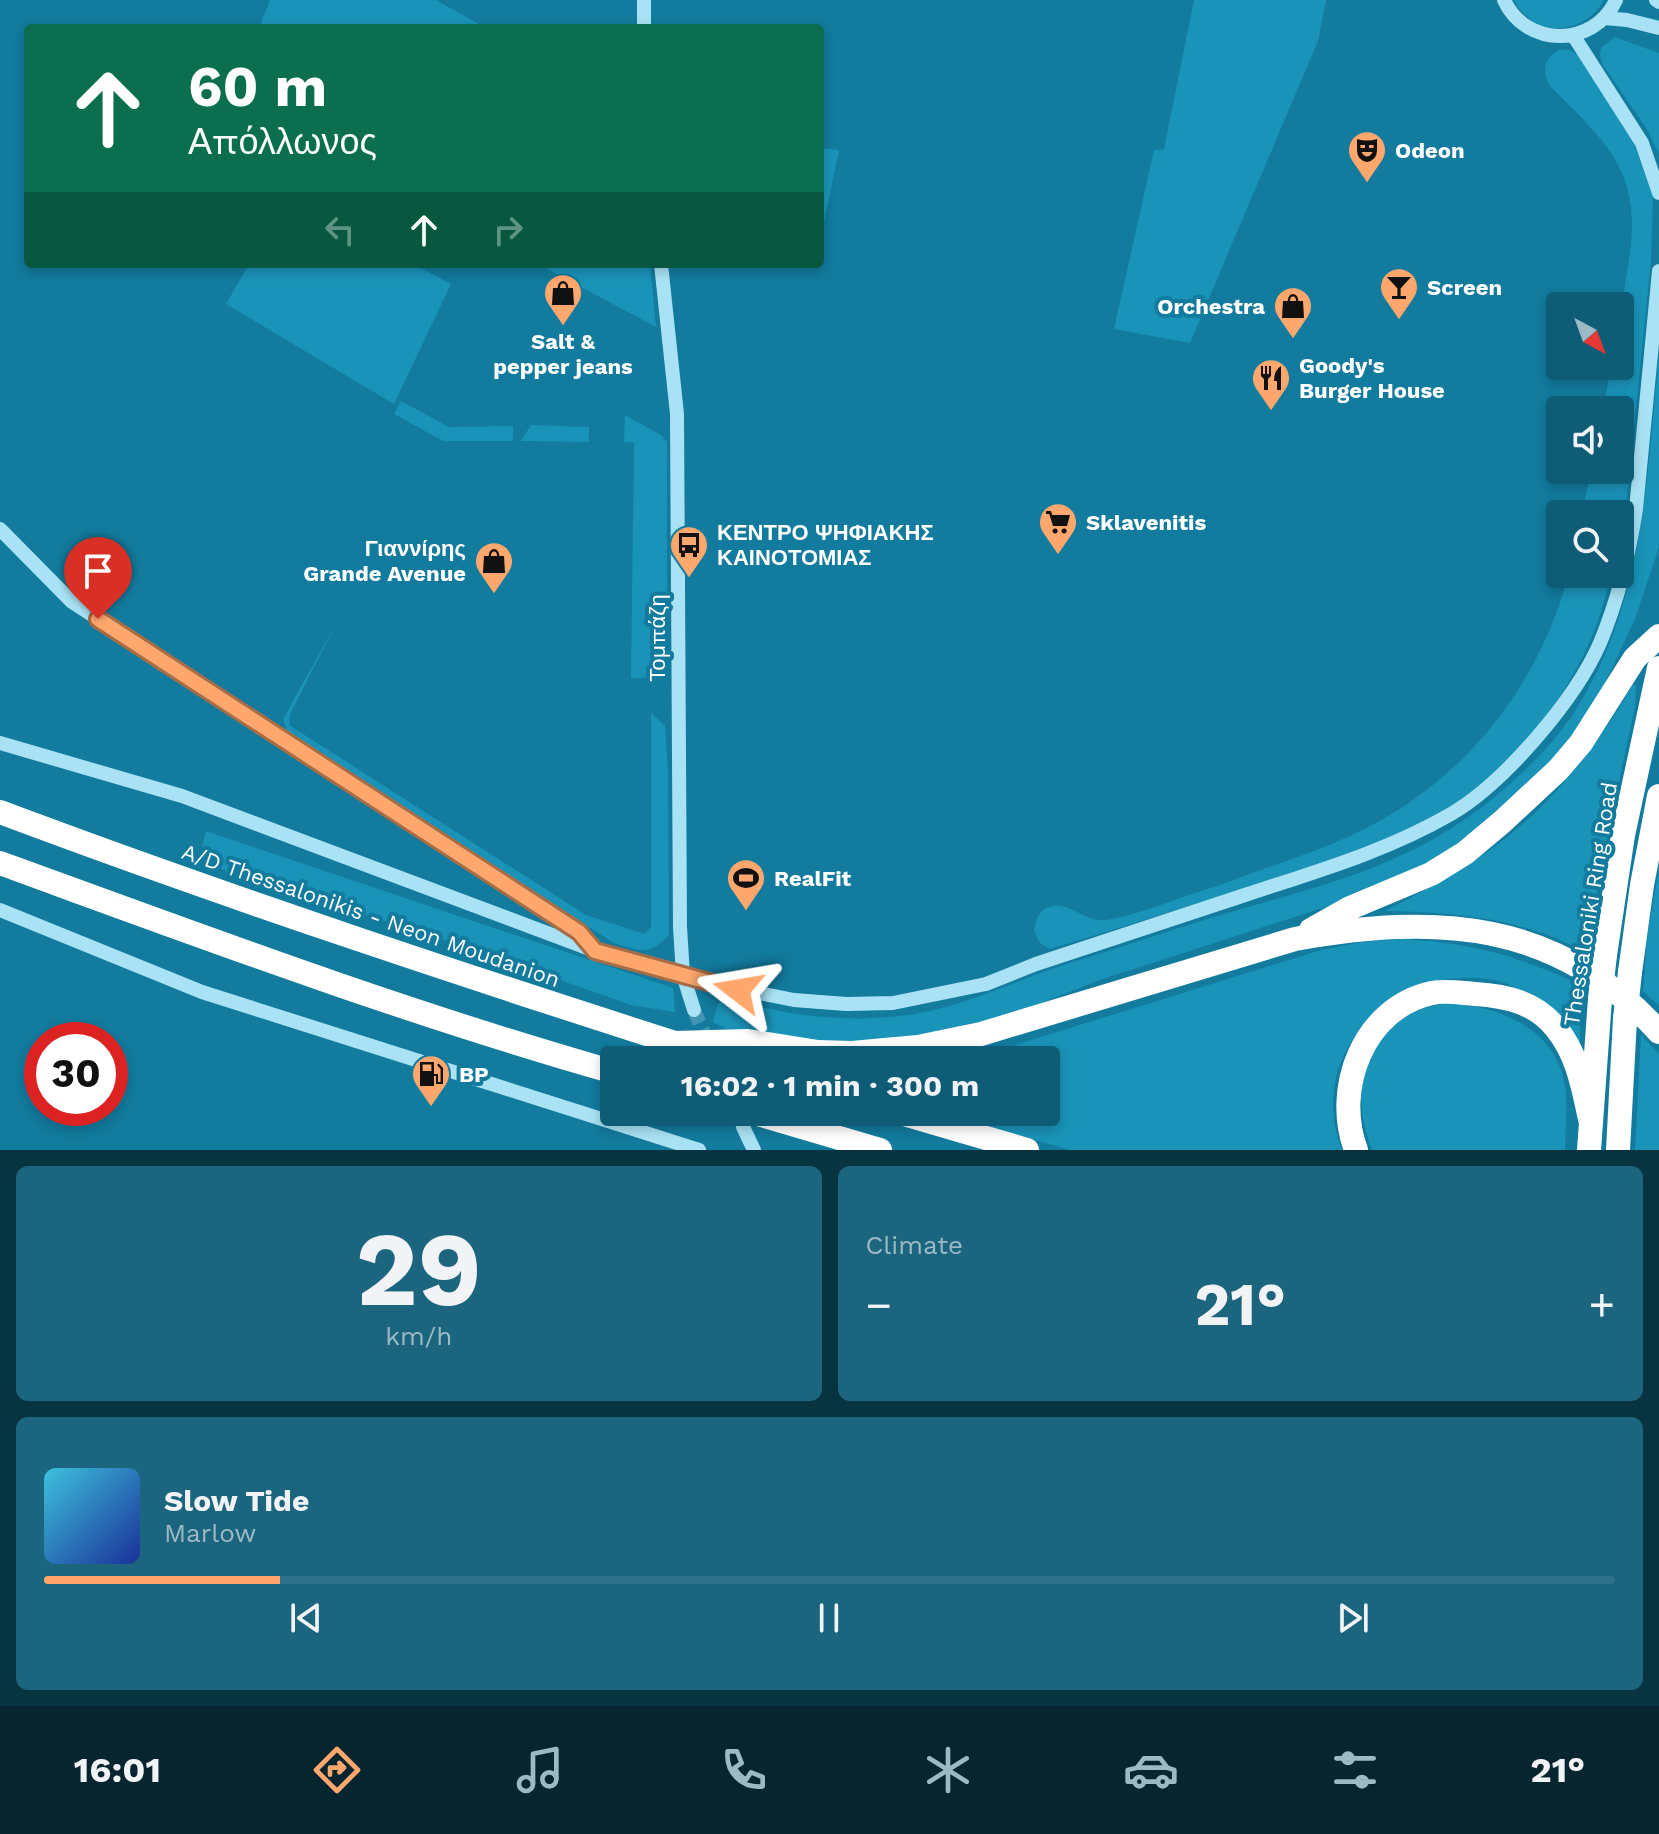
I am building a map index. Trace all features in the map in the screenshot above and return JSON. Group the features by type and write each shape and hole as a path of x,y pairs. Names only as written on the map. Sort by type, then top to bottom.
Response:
{"highway":[{"path":"1295,939 1350,908 1431,874 1465,853 1558,770 1581,743 1635,658 1659,636"},
{"name":"Thessaloniki Ring Road","path":"1589,1150 1605,955 1623,835 1659,668"},
{"path":"1618,1150 1630,972 1659,796"},
{"name":"A/D Thessalonikis - Neon Moudanion","path":"0,812 305,922 684,1046"},
{"path":"0,863 285,967 525,1047 600,1068"},
{"path":"674,1043 748,1041 841,1053 918,1047 995,1030 1295,939 1341,931 1417,925 1462,927 1504,935 1545,949 1613,990 1659,1032"},
{"path":"1356,1150 1347,1095 1352,1068 1381,1023 1416,998 1432,993 1499,995 1521,1002 1543,1015 1572,1053 1590,1119"},
{"path":"777,1126 880,1150"},
{"path":"945,1126 1027,1150"}],"street":[{"path":"644,0 644,24"},
{"path":"1504,0 1515,17 1528,28 1546,36 1573,35 1590,29 1604,18 1616,0"},
{"path":"1604,18 1659,28"},
{"path":"1573,35 1637,134 1659,193"},
{"name":"Τομπάζη","path":"661,268 677,414 680,927 683,975 694,1010"},
{"path":"0,743 182,796 595,951 713,984 820,1002 893,1003 986,984 1050,959 1354,860 1407,838 1453,813 1490,787 1534,742 1599,645 1620,589 1636,509 1659,271"},
{"path":"0,529 72,602 579,932 595,951"},
{"path":"0,910 202,992 699,1150"},
{"path":"749,1126 754,1150"}],"shaded area":[{"path":"270,0 436,0 479,24 261,24"},
{"path":"1194,0 1326,0 1318,41 1190,343 1114,329 1154,150 1164,149"},
{"path":"1514,0 1604,0 1584,21 1559,28 1533,22"},
{"path":"1615,37 1659,53 1659,154 1647,129 1603,65 1601,48"},
{"path":"1559,50 1570,50 1579,56 1635,140 1653,197 1651,261 1634,427 1634,396 1606,396 1608,380 1634,380 1634,292 1624,292 1632,226 1628,189 1615,159 1599,136 1547,81 1547,61"},
{"path":"824,148 839,150 824,222"},
{"path":"247,268 421,268 451,284 394,404 226,304"},
{"path":"545,268 650,268 656,327"},
{"path":"1659,355 1659,547 1635,619 1601,692 1555,760 1463,841 1418,869 1356,897 1100,980 982,1026 862,1044 749,1035 713,1022 718,1004 724,997 766,1008 832,1018 877,1018 944,1008 1051,969 1370,869 1442,834 1477,811 1522,773 1557,735 1580,703 1601,663 1627,588 1634,588 1634,558 1646,490"},
{"path":"401,401 449,427 513,426 513,441 443,441 394,414"},
{"path":"625,415 661,435 667,442 667,663 655,674 642,678 631,678 634,443 624,442"},
{"path":"531,425 589,427 589,442 521,441"},
{"path":"1588,484 1628,484 1627,500 1585,500"},
{"path":"1564,588 1608,588 1589,644 1553,707 1491,778 1440,815 1346,856 1050,949 1040,943 1034,931 1045,908 1063,906 1098,920 1140,912 1307,854 1392,814 1461,761 1490,729 1537,657"},
{"path":"338,620 290,714 289,725 586,915 644,934 651,927 651,713 665,726 669,935 656,946 644,950 614,943 289,737 283,719"},
{"path":"1633,685 1636,685 1635,707 1586,953 1538,932 1488,919 1385,911 1475,860 1530,817 1587,754"},
{"path":"206,831 673,988 675,1012 631,1005 460,945 199,862"},
{"path":"1659,868 1659,1006 1643,991 1647,939"},
{"path":"1401,939 1472,947 1515,958 1581,985 1580,1052 1544,1010 1523,992 1498,981 1461,978 1426,984 1395,999 1368,1020 1348,1047 1336,1079 1333,1113 1342,1150 1070,1150 987,1126 1060,1126 1060,1046 1012,1046 1321,950"},
{"path":"1451,1003 1491,1010 1510,1017 1542,1039 1554,1054 1562,1072 1566,1094 1565,1150 1372,1150 1361,1099 1371,1053 1384,1034 1401,1019 1424,1008"},
{"path":"1641,1035 1659,1054 1659,1150 1635,1150"}],"tunnel":[{"path":"694,1010 709,1045"}],"place":[{"name":"Odeon","path":"1367,184"},
{"name":"Screen","path":"1399,321"},
{"name":"Salt & pepper jeans","path":"563,327"},
{"name":"Orchestra","path":"1293,340"},
{"name":"Goody's Burger House","path":"1271,412"},
{"name":"Sklavenitis","path":"1058,556"},
{"name":"ΚΕΝΤΡΟ ΨΗΦΙΑΚΗΣ ΚΑΙΝΟΤΟΜΙΑΣ","path":"689,579"},
{"name":"Γιαννίρης Grande Avenue","path":"494,595"},
{"name":"RealFit","path":"746,912"},
{"name":"BP","path":"431,1108"}],"route":[{"path":"98,619 579,932 595,951 738,990"}]}
